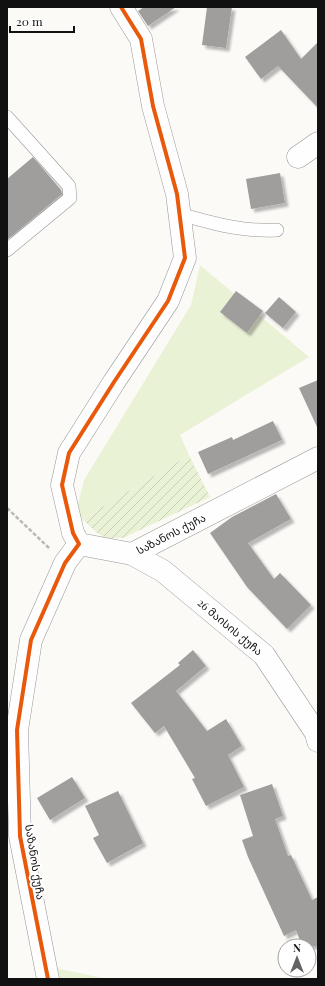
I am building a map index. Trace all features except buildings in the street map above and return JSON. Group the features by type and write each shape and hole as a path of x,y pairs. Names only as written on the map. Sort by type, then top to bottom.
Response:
{"street":[{"path":"79,544 73,533 62,485 69,453 168,301 184,258 177,194 153,106 142,39 121,7"},
{"path":"298,157 318,143"},
{"name":"საზანოს ქუჩა","path":"48,979 20,836 17,730 31,640 65,563 79,544 132,554 318,458"},
{"name":"26 მაისის ქუჩა","path":"132,554 163,571 264,656 317,735"}],"lane":[{"path":"7,117 69,186 70,198 7,250"},
{"path":"179,214 233,228 259,231 277,230"}],"path":[{"path":"7,508 65,563"}],"green space":[{"path":"200,265 309,357 180,435 189,455 82,519 77,508 84,480 191,305"},
{"path":"189,455 210,497 123,538 106,538 97,533 82,519"},
{"path":"56,968 107,979 58,979"}],"cycle path":[{"path":"48,979 20,836 17,730 31,640 65,563 79,544 73,533 62,485 69,453 168,301 185,258 177,194 153,106 141,39 121,7"}]}
